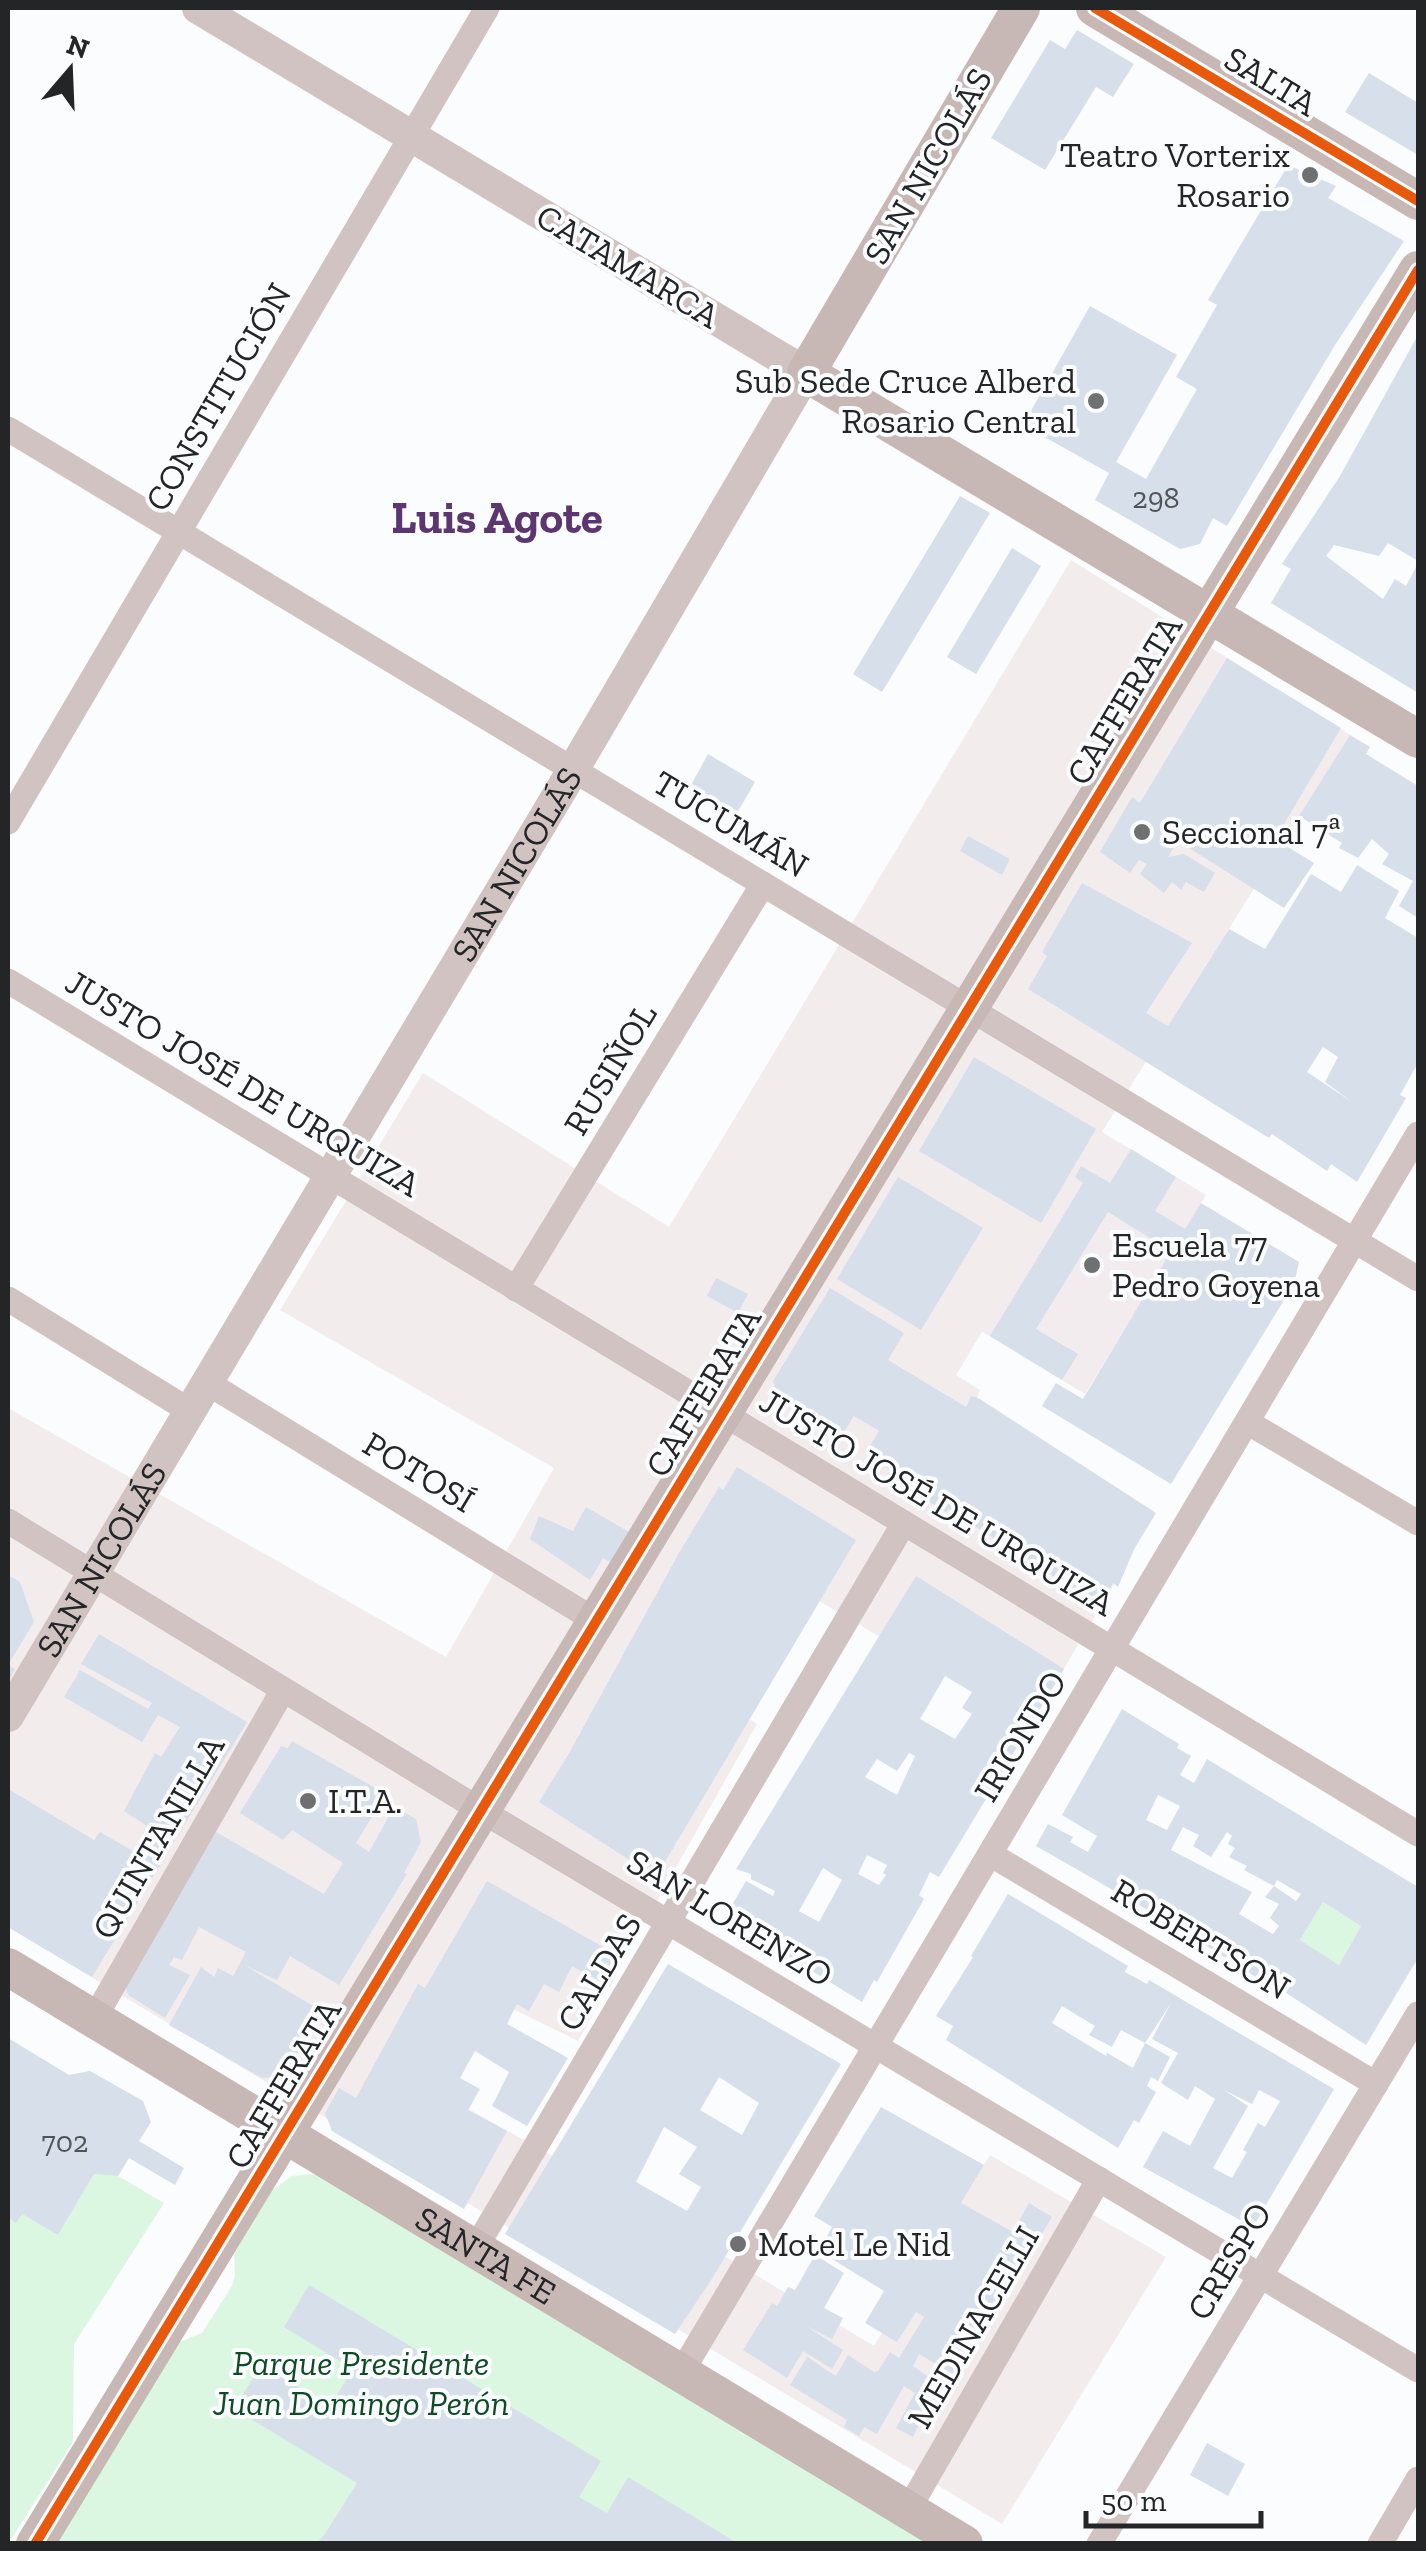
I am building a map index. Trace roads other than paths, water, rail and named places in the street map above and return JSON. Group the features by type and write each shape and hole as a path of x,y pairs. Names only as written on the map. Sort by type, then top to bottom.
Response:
{"main road":[{"name":"SAN NICOLÁS","path":"806,373 1021,8"},
{"name":"SALTA","path":"1095,8 1418,202"},
{"name":"CAFFERATA","path":"36,2544 1418,270"},
{"name":"CATAMARCA","path":"806,373 1418,739"},
{"name":"SANTA FE","path":"8,1967 964,2544"}],"street":[{"name":"CATAMARCA","path":"198,8 806,373"},
{"name":"CONSTITUCIÓN","path":"8,822 487,8"},
{"name":"SAN NICOLÁS","path":"8,1716 806,373"},
{"name":"TUCUMÁN","path":"8,429 1418,1279"},
{"name":"RUSIÑOL","path":"516,1289 763,884"},
{"name":"JUSTO JOSÉ DE URQUIZA","path":"8,981 1418,1834"},
{"name":"IRIONDO","path":"681,2373 1418,1134"},
{"name":"POTOSÍ","path":"8,1299 198,1396 596,1621"},
{"path":"1247,1422 1418,1522"},
{"name":"SAN LORENZO","path":"8,1521 482,1811 1418,2370"},
{"name":"CALDAS","path":"476,2249 904,1523"},
{"name":"QUINTANILLA","path":"94,2019 284,1690"},
{"name":"ROBERTSON","path":"990,1854 1376,2084"},
{"name":"CRESPO","path":"1099,2544 1418,2014"},
{"name":"MEDINACELLI","path":"908,2510 1099,2180"},
{"path":"1380,2544 1418,2480"}],"place":[{"name":"Teatro Vorterix Rosario","path":"1310,175"},
{"name":"Sub Sede Cruce Alberd Rosario Central","path":"1096,401"},
{"name":"Seccional 7ª","path":"1142,832"},
{"name":"Escuela 77 Pedro Goyena","path":"1092,1265"},
{"name":"I.T.A.","path":"308,1801"},
{"name":"Motel Le Nid","path":"738,2244"}],"district":[{"name":"Luis Agote","path":"497,518"}],"park label":[{"name":"Parque Presidente Juan Domingo Perón","path":"361,2383"}]}
